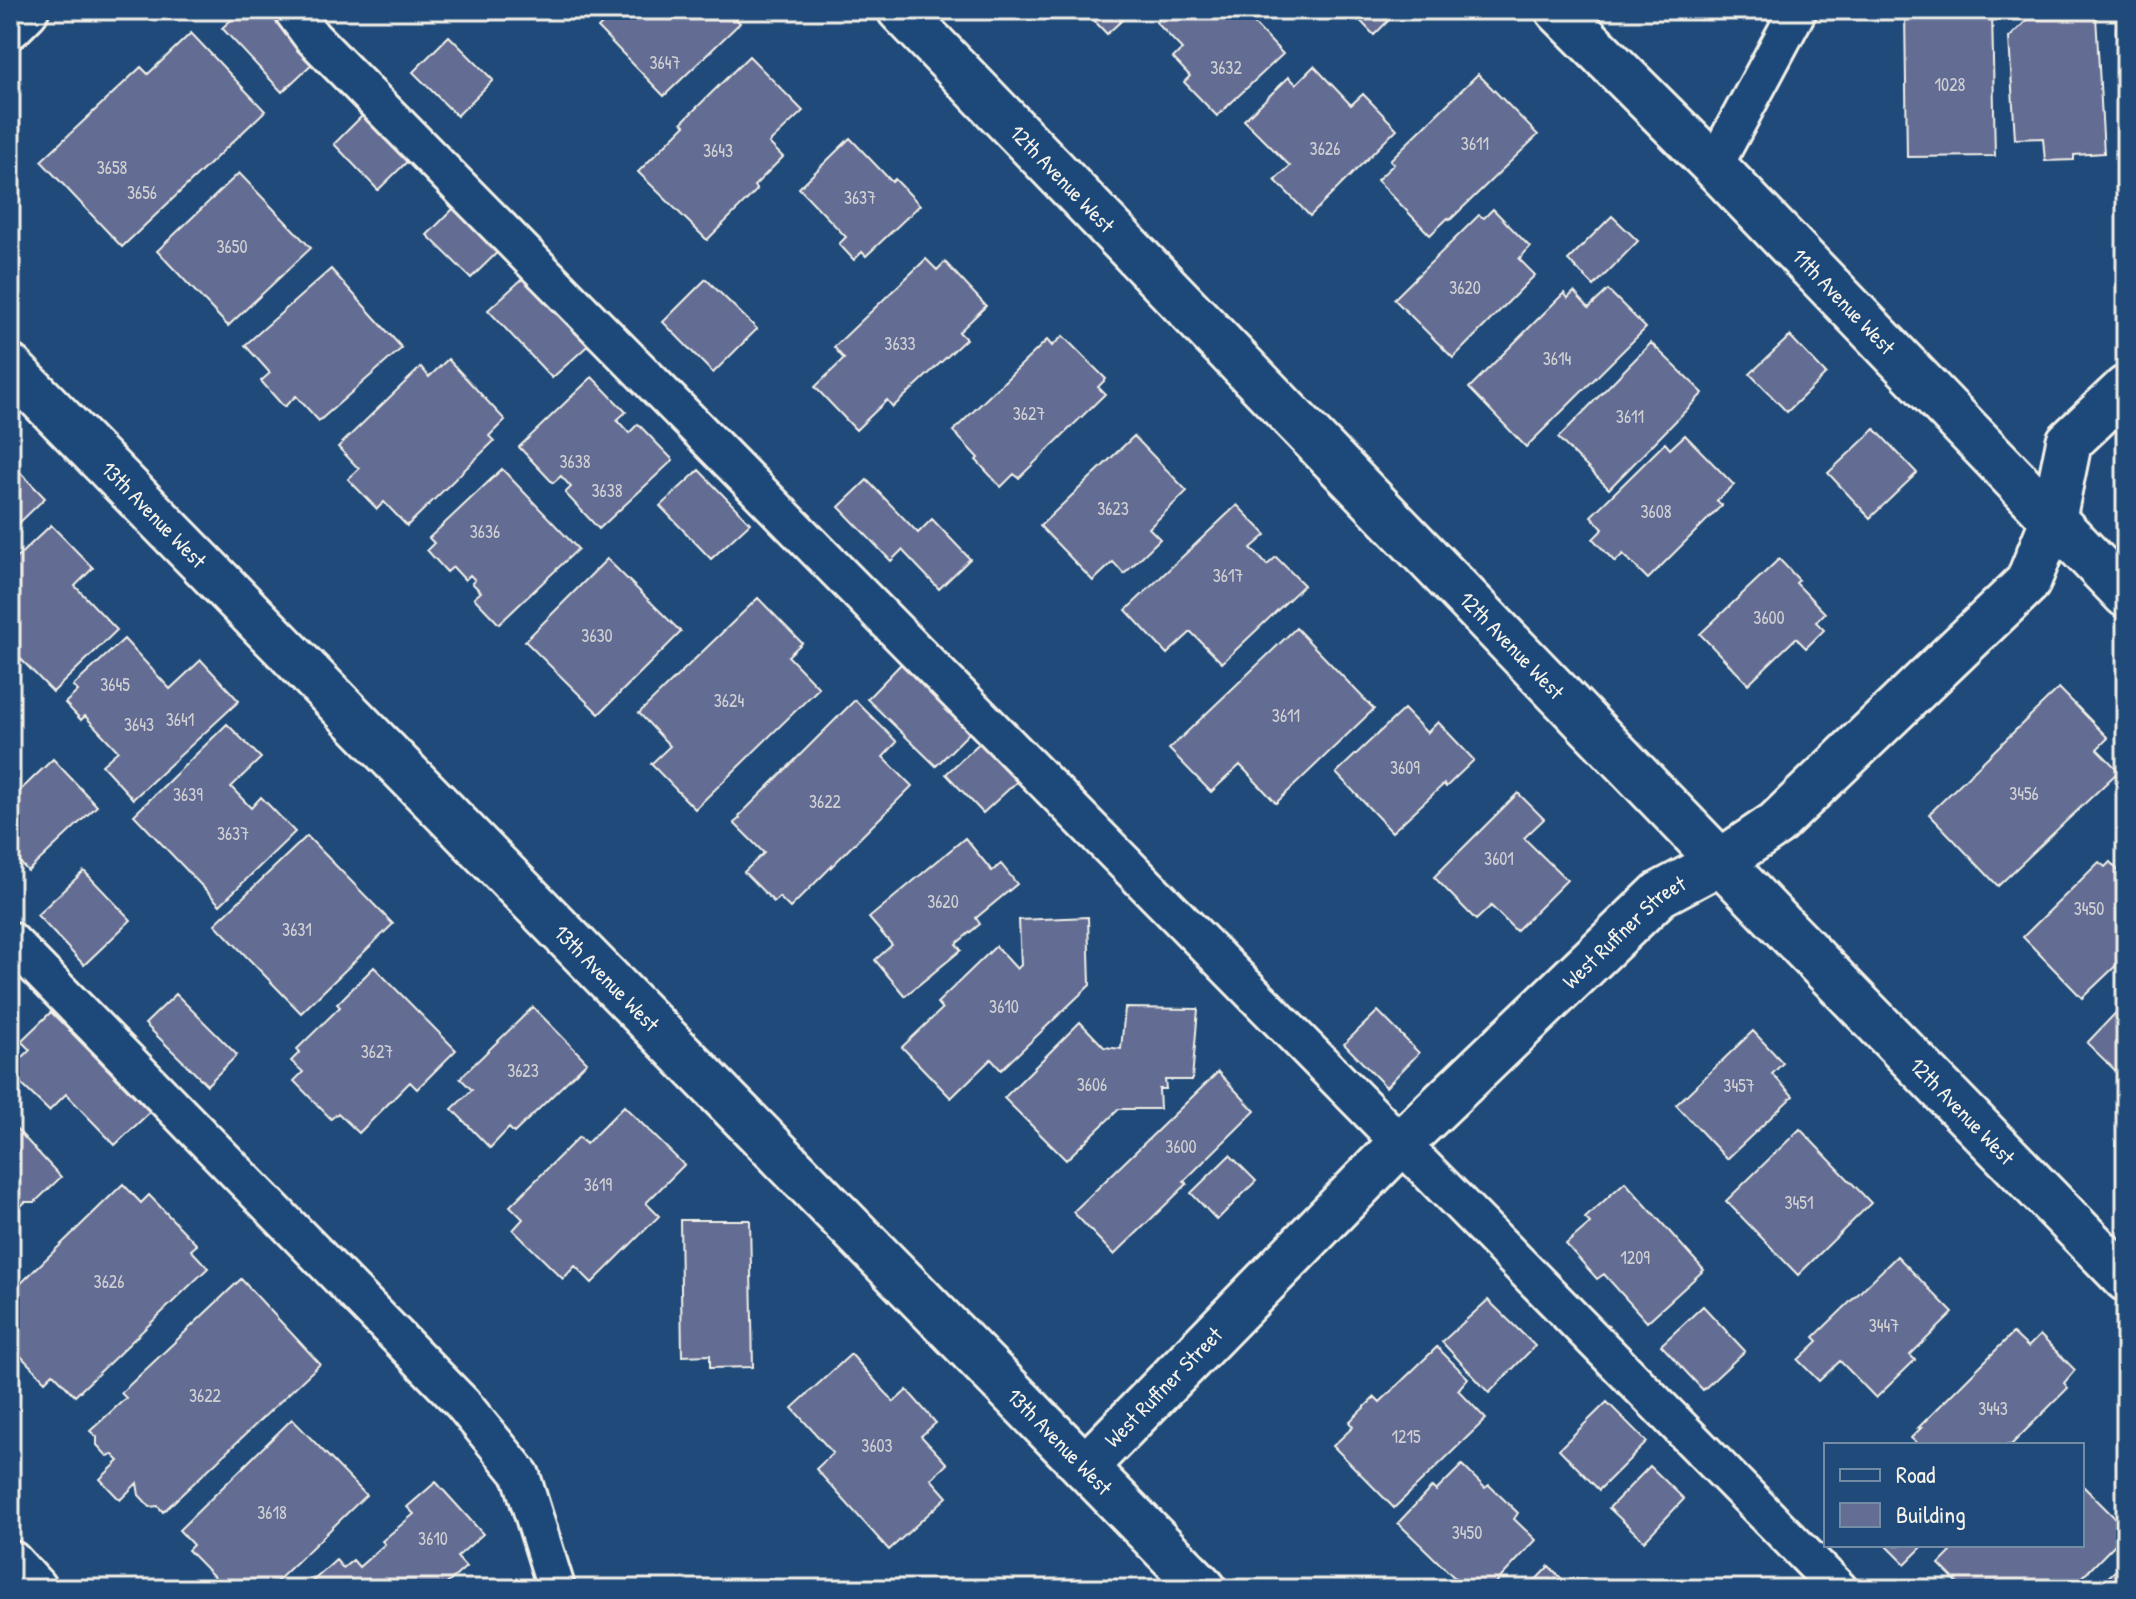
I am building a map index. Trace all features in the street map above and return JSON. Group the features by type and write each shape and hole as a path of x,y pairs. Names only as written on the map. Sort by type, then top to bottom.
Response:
{"street":[{"path":"10,26 26,10"},
{"name":"12th Avenue West","path":"900,10 2126,1279"},
{"name":"11th Avenue West","path":"1558,10 1714,166 2126,595"},
{"name":"13th Avenue West","path":"10,367 1204,1589"},
{"name":"West Ruffner Street","path":"1085,1467 1400,1144 1660,894 1720,862 1776,824 2028,582 2053,520 2069,442 2126,388"},
{"path":"10,1563 34,1589"}],"lane":[{"path":"292,10 312,37 1839,1589"},
{"path":"1714,166 1798,10"},
{"path":"10,940 462,1403 521,1475 556,1587"}],"building":[{"path":"242,10 269,10 316,60 282,92 222,28"},
{"path":"616,10 728,10 740,23 664,96 598,28"},
{"path":"1084,10 1133,10 1107,34"},
{"path":"1169,10 1241,10 1283,54 1217,116 1184,82 1190,76 1173,58 1182,49 1156,22"},
{"path":"1350,10 1399,10 1374,35"},
{"path":"1992,11 1995,156 1907,157 1905,12"},
{"path":"2096,16 2104,153 2074,155 2074,160 2045,161 2043,138 2015,139 2009,38 2028,19"},
{"path":"2126,19 2126,133 2120,133 2116,28"},
{"path":"191,33 265,111 122,247 41,161 141,67 148,74"},
{"path":"449,36 493,80 457,116 413,72"},
{"path":"749,56 803,111 769,143 783,157 754,186 757,190 707,240 638,172 685,125 682,122"},
{"path":"1314,66 1351,105 1363,94 1397,129 1310,216 1275,180 1290,166 1244,120 1289,77 1296,84"},
{"path":"1478,74 1538,135 1450,220 1448,218 1430,235 1377,180 1394,164 1390,160"},
{"path":"371,107 416,153 378,190 334,144"},
{"path":"850,138 892,182 895,179 920,205 866,256 862,252 854,260 839,244 846,237 799,188"},
{"path":"239,173 311,248 228,326 157,251"},
{"path":"465,197 509,241 471,278 427,235"},
{"path":"1493,209 1530,247 1519,259 1535,275 1453,358 1394,299 1479,215 1484,218"},
{"path":"1612,216 1638,241 1594,286 1568,260"},
{"path":"926,259 937,270 945,262 986,306 959,332 966,339 893,407 887,400 856,430 815,387 844,359 834,347"},
{"path":"331,269 402,348 319,421 296,396 284,407 261,381 270,373 245,345"},
{"path":"531,271 595,339 552,378 488,310"},
{"path":"706,279 757,329 713,373 663,322"},
{"path":"1608,290 1646,328 1526,447 1469,388 1564,293 1568,298 1574,292 1589,308"},
{"path":"1063,336 1106,379 1098,387 1105,394 1019,478 1014,474 1001,487 953,431 1047,340 1052,346"},
{"path":"1790,336 1826,374 1787,412 1750,374"},
{"path":"1651,343 1703,393 1609,489 1558,438"},
{"path":"448,359 505,420 489,436 494,441 407,526 384,502 377,509 348,479 359,469 338,447 421,367 429,377"},
{"path":"592,377 626,412 617,420 629,433 638,424 673,460 599,529 565,493 571,487 561,476 553,483 519,447"},
{"path":"1875,429 1917,473 1870,518 1828,473"},
{"path":"1685,435 1734,485 1717,501 1722,505 1648,579 1623,554 1615,562 1593,539 1603,529 1591,516 1665,443 1670,449"},
{"path":"1134,436 1187,491 1149,528 1160,539 1124,574 1113,562 1093,581 1040,526"},
{"path":"10,462 45,498 10,532"},
{"path":"502,469 578,549 499,624 474,598 481,592 472,583 475,580 470,575 465,580 453,567 447,572 427,550 434,543 429,538"},
{"path":"699,470 750,523 711,559 660,506"},
{"path":"867,480 918,533 932,519 970,559 939,589 902,550 891,561 839,507"},
{"path":"1237,505 1266,535 1251,548 1267,565 1276,557 1304,585 1222,663 1191,632 1167,654 1126,610"},
{"path":"51,525 93,568 75,586 117,630 53,692 10,648 10,564"},
{"path":"607,559 681,632 599,714 525,641"},
{"path":"1779,559 1799,580 1796,583 1825,613 1816,622 1824,630 1806,648 1796,638 1748,684 1700,634"},
{"path":"758,598 802,643 788,656 819,688 695,809 651,764 670,746 639,713"},
{"path":"1296,628 1374,709 1276,803 1240,765 1211,792 1169,749"},
{"path":"124,639 170,689 201,660 239,701 133,799 102,765 118,751 85,716 81,720 65,703 78,691 73,686"},
{"path":"901,664 971,731 936,766 867,699"},
{"path":"2059,688 2108,738 2097,749 2119,771 1998,886 1929,814"},
{"path":"855,700 897,742 883,757 912,786 790,908 779,897 774,902 744,872 764,853 734,823"},
{"path":"1404,709 1427,733 1438,722 1474,760 1392,832 1336,773"},
{"path":"227,724 261,758 231,787 251,808 261,797 295,832 220,905 134,815"},
{"path":"986,737 1023,776 983,813 946,774"},
{"path":"53,759 97,806 28,871 10,852 10,800"},
{"path":"1518,793 1544,819 1524,838 1567,880 1516,931 1491,906 1476,920 1434,877"},
{"path":"307,836 393,924 301,1013 215,924"},
{"path":"965,838 992,871 1001,864 1017,884 976,918 980,924 956,944 961,950 905,996 875,960 892,945 869,918"},
{"path":"2099,862 2105,867 2110,862 2126,879 2126,956 2082,998 2023,937"},
{"path":"84,871 131,920 84,965 37,915"},
{"path":"1088,917 1090,985 1001,1070 991,1059 951,1098 902,1047 942,1009 937,1003 996,946 1017,969 1021,965 1019,920"},
{"path":"374,967 456,1050 417,1089 410,1082 359,1133 338,1113 331,1119 294,1081 303,1072 291,1061 300,1052 297,1049 340,1007 337,1004"},
{"path":"176,994 237,1055 207,1085 145,1024"},
{"path":"2126,1002 2126,1081 2087,1043"},
{"path":"533,1007 587,1062 514,1133 509,1128 490,1148 452,1109 472,1090 460,1078"},
{"path":"1125,1008 1198,1009 1192,1080 1165,1080 1166,1089 1159,1089 1160,1109 1119,1109 1066,1160 1004,1098 1080,1022 1104,1047 1121,1049"},
{"path":"1378,1011 1419,1053 1386,1087 1344,1044"},
{"path":"51,1012 150,1112 115,1145 66,1094 49,1111 10,1073 30,1050 21,1041"},
{"path":"1753,1031 1783,1063 1772,1074 1793,1096 1727,1159 1676,1105"},
{"path":"1218,1072 1255,1111 1184,1181 1187,1184 1114,1255 1073,1212"},
{"path":"624,1106 684,1165 646,1203 659,1216 592,1283 575,1266 563,1279 513,1230 523,1219 510,1206 579,1137 586,1144"},
{"path":"10,1122 61,1177 35,1202 25,1202 10,1217"},
{"path":"1800,1129 1871,1203 1798,1275 1726,1201"},
{"path":"1230,1155 1256,1181 1217,1220 1191,1193"},
{"path":"1625,1182 1704,1270 1647,1322 1604,1274 1597,1279 1566,1244 1590,1223 1585,1218"},
{"path":"123,1184 141,1203 149,1195 197,1245 191,1250 208,1268 75,1396 53,1373 45,1381 10,1345 10,1294"},
{"path":"680,1220 750,1220 753,1367 710,1368 710,1355 682,1356"},
{"path":"1897,1256 1953,1313 1910,1355 1915,1360 1876,1398 1840,1361 1819,1381 1798,1360 1818,1341 1814,1337"},
{"path":"241,1279 320,1364 163,1512 158,1506 150,1507 139,1495 137,1483 120,1500 100,1479 119,1461 113,1455 107,1456 97,1445 97,1437 90,1431 126,1398 121,1393"},
{"path":"1488,1300 1535,1346 1489,1393 1442,1342"},
{"path":"1703,1306 1745,1351 1703,1390 1661,1345"},
{"path":"2013,1333 2028,1347 2040,1335 2075,1370 2064,1383 2068,1388 2013,1443 1917,1443 1911,1438 1921,1428 1918,1428"},
{"path":"1437,1347 1468,1378 1458,1390 1486,1419 1394,1508 1333,1446 1353,1427 1349,1422 1375,1397 1380,1402"},
{"path":"851,1354 894,1402 907,1390 936,1423 921,1436 947,1464 931,1479 947,1497 889,1550 816,1469 833,1453 792,1408"},
{"path":"1607,1402 1647,1442 1599,1490 1559,1449"},
{"path":"292,1419 366,1495 269,1589 226,1589 188,1550 193,1545 179,1530"},
{"path":"1462,1465 1485,1488 1489,1485 1518,1513 1514,1519 1536,1540 1490,1589 1466,1589 1398,1523 1432,1487 1436,1491"},
{"path":"1650,1466 1684,1499 1644,1541 1609,1508"},
{"path":"436,1482 483,1534 457,1557 466,1567 441,1589 304,1589 336,1560 343,1568 353,1560 359,1567 385,1544 382,1541 414,1514 407,1507"},
{"path":"2084,1487 2126,1529 2126,1533 2071,1589 1964,1589 1939,1564 1951,1552 1947,1547 2084,1547"},
{"path":"1888,1547 1922,1547 1905,1564"},
{"path":"2126,1561 2126,1589 2095,1589"},
{"path":"1549,1566 1572,1589 1527,1589"}]}
